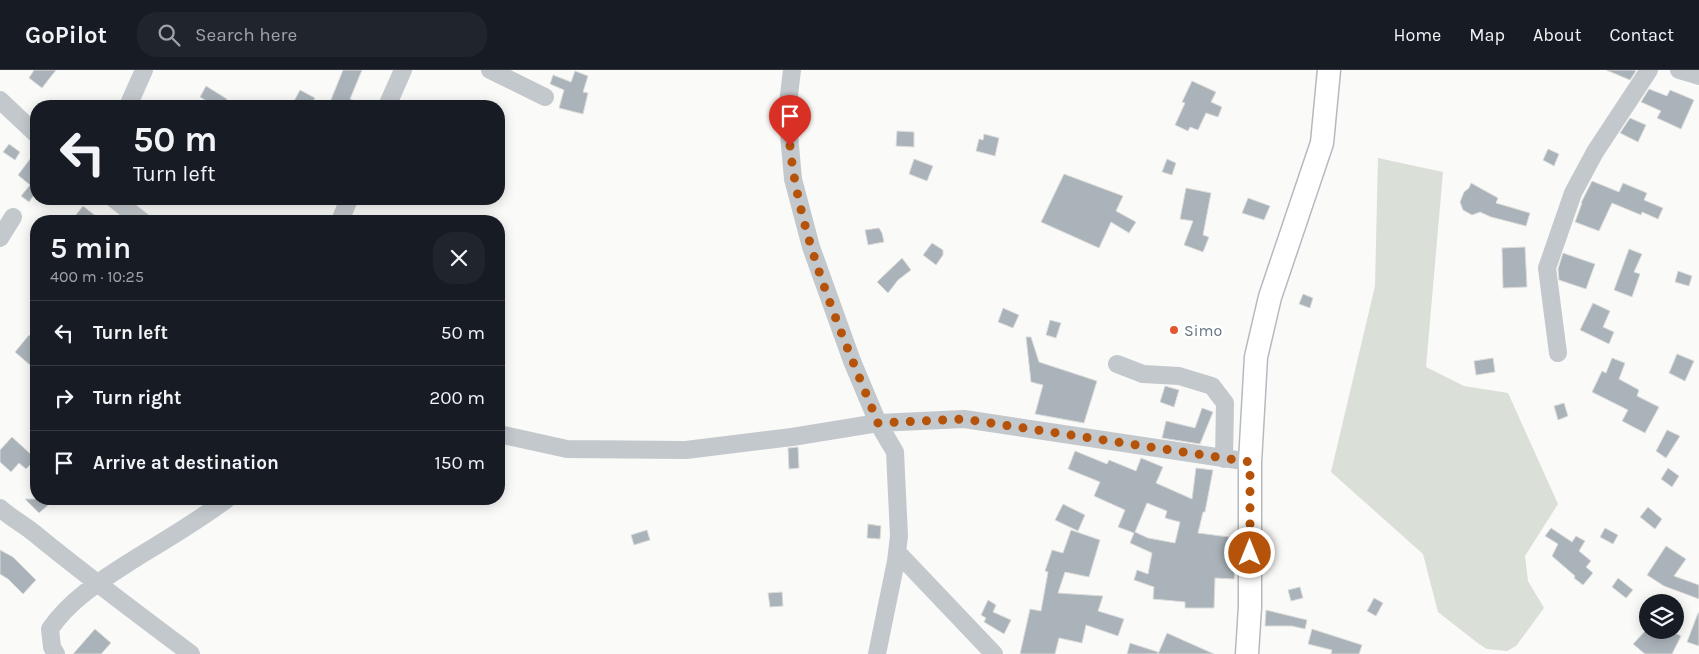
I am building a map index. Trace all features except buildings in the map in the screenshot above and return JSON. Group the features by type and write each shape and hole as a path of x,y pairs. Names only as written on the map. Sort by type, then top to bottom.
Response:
{"main road":[{"path":"1247,654 1250,607 1250,462 1256,357 1280,264 1322,143 1329,70"}],"street":[{"path":"131,100 144,70"},
{"path":"390,100 403,70"},
{"path":"490,70 545,97"},
{"path":"792,70 787,112 793,179 811,247 852,360 878,423 894,452 897,552 877,654"},
{"path":"1558,352 1547,268 1573,193 1595,152 1649,70"},
{"path":"1679,70 1699,76"},
{"path":"0,100 30,128"},
{"path":"122,205 134,215"},
{"path":"0,238 13,217"},
{"path":"1117,364 1143,374 1179,376 1212,386 1225,403 1224,459"},
{"path":"505,435 566,449 686,450 792,437 878,423 964,419 1250,462"},
{"path":"56,654 52,646 50,629 60,614 98,583 219,505"},
{"path":"0,508 191,654"},
{"path":"897,552 994,654"}],"shaded area":[{"path":"1378,158 1443,172 1426,367 1464,386 1508,393 1558,504 1525,556 1528,581 1544,608 1516,646 1507,651 1487,649 1438,612 1423,554 1331,472 1375,286"}],"place":[{"name":"Simo","path":"1174,330"}],"route":[{"path":"790,146 793,179 811,247 852,360 878,423 964,419 1198,456 1250,462 1250,553"}]}
